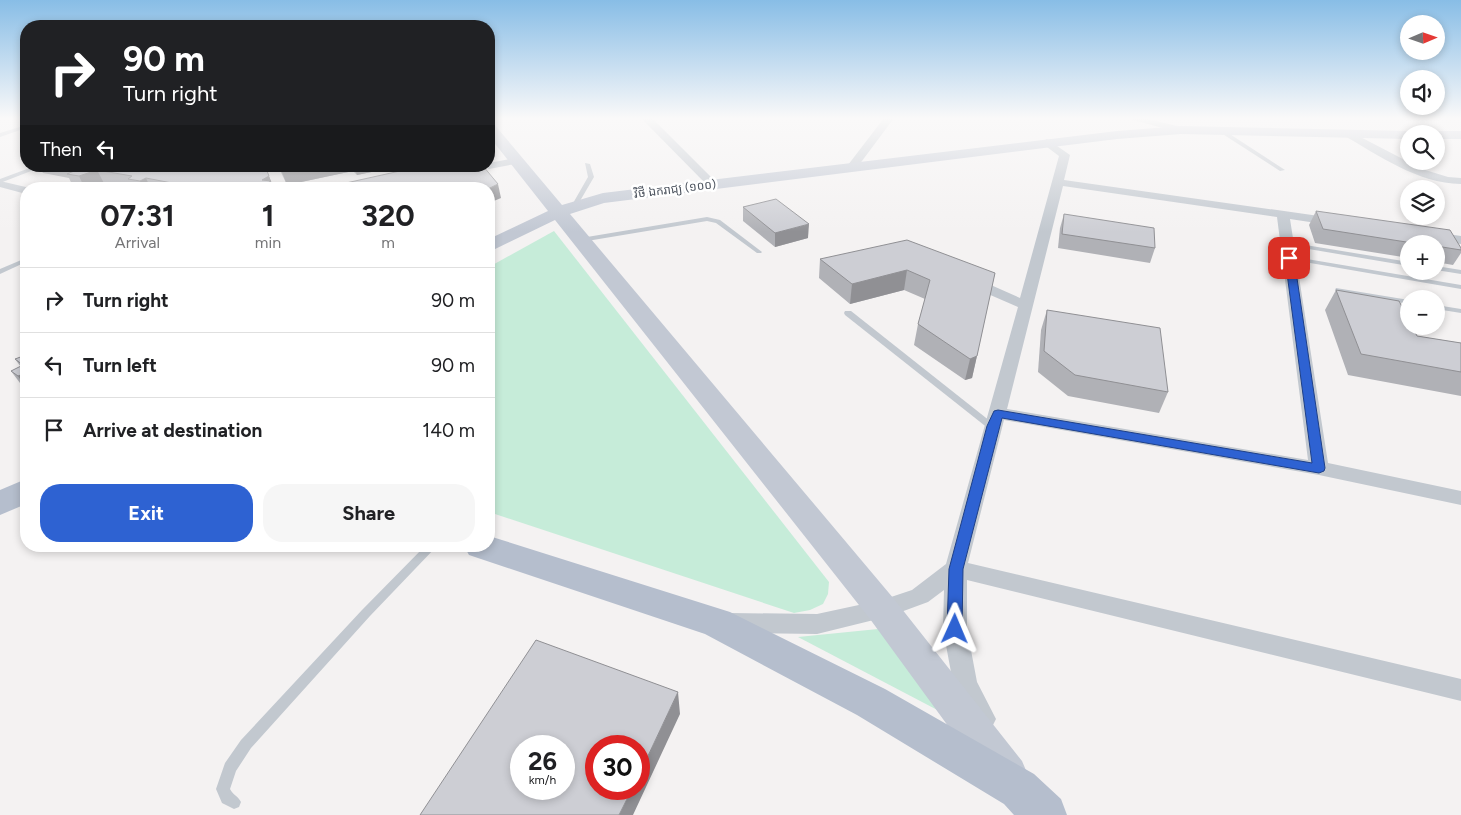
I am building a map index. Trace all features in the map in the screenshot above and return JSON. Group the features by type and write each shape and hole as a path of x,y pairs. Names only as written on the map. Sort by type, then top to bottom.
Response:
{"main road":[{"path":"0,504 20,493"},
{"path":"495,551 717,622 872,702 1032,802"}],"street":[{"path":"512,156 567,209 581,240 882,609 1032,802"},
{"path":"684,156 712,184"},
{"path":"852,167 860,156"},
{"name":"វិថី ឯករាជ្យ (១០០)","path":"495,243 525,226 567,209 603,198 938,156"},
{"path":"1032,802 965,683 955,629 956,569 1065,156"},
{"path":"1389,156 1428,177 1461,181"},
{"path":"495,165 516,161"},
{"path":"1057,182 1352,224"},
{"path":"0,183 20,188"},
{"path":"1283,214 1319,468"},
{"path":"1422,234 1461,240"},
{"path":"954,273 1024,305"},
{"path":"995,420 1319,468 1461,498"},
{"path":"717,622 817,624 882,609 920,596 956,569"},
{"path":"956,569 1461,690"}],"lane":[{"path":"1260,156 1282,170"},
{"path":"567,209 591,177 587,164"},
{"path":"0,183 27,172"},
{"path":"581,240 707,219 718,221 759,252"},
{"path":"1288,251 1345,254 1400,263"},
{"path":"1288,251 1352,268 1461,287"},
{"path":"1345,254 1352,268"},
{"path":"0,272 20,263"},
{"path":"1445,269 1461,272"},
{"path":"1339,290 1400,300"},
{"path":"1445,308 1461,311"},
{"path":"848,313 995,420"},
{"path":"234,802 227,798 223,789 230,768 246,744 426,552"}],"green space":[{"path":"554,231 829,582 828,594 823,604 810,610 794,613 495,514 495,264"},
{"path":"878,629 945,714 798,637"}],"building":[{"path":"72,172 91,172 79,176 67,174"},
{"path":"109,172 267,172 269,176 262,180 271,181 167,182 146,178 140,181 128,179 132,176"},
{"path":"396,172 488,172 498,184 495,186 495,182 350,182"},
{"path":"776,199 809,224 775,233 743,207"},
{"path":"1316,211 1400,223 1400,225 1450,230 1461,250 1445,247 1445,235 1400,235 1400,241 1323,229"},
{"path":"1064,214 1154,228 1155,248 1062,234"},
{"path":"907,240 995,273 977,356 970,359 918,324 930,280 907,270 852,284 820,259"},
{"path":"1336,290 1399,301 1400,335 1416,335 1461,343 1461,372 1361,354"},
{"path":"1047,310 1160,328 1168,392 1075,375 1044,351"},
{"path":"20,366 20,375 18,376 11,371"},
{"path":"536,640 678,692 650,752 650,735 585,735 585,800 626,800 619,815 420,815"}],"route":[{"path":"955,629 956,569 992,426 998,413 1319,468 1289,258"}]}
